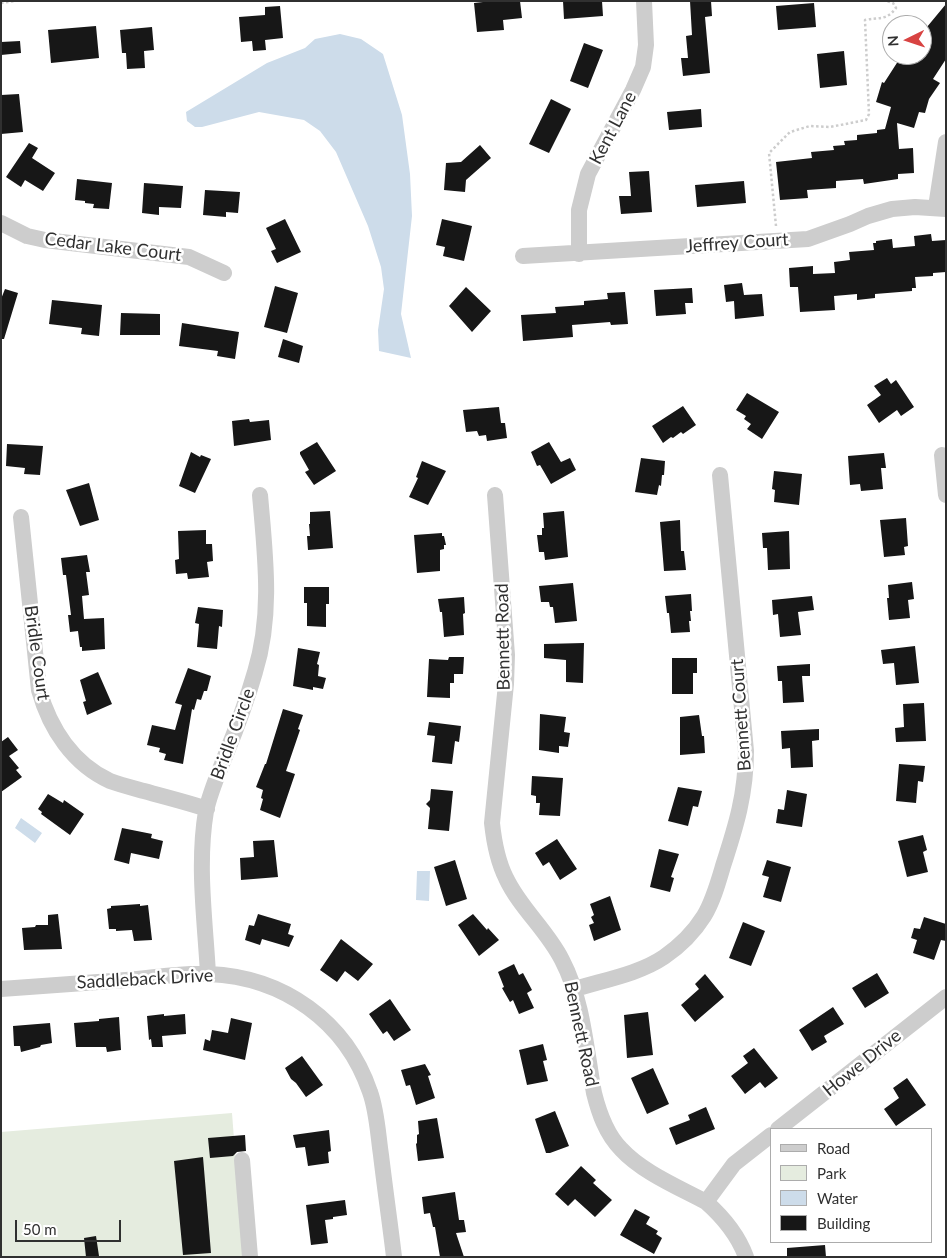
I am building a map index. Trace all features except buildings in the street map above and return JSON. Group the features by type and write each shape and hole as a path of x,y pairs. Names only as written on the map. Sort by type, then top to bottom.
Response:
{"street":[{"name":"Kent Lane","path":"580,254 579,210 588,174 633,90 643,67 646,45 644,1"},
{"path":"941,208 946,142"},
{"name":"Jeffrey Court","path":"523,256 808,239 892,209 941,208"},
{"name":"Cedar Lake Court","path":"1,223 27,236 45,240 189,257 224,273"},
{"path":"942,454 946,495"},
{"name":"Bennett Court","path":"575,989 649,966 678,947 691,934 705,915 715,894 736,827 744,795 746,751 720,476"},
{"name":"Bridle Circle","path":"208,974 201,863 202,840 206,809 256,671 261,645 266,591 260,495"},
{"name":"Bennett Road","path":"495,495 508,655 493,815 494,842 498,860 507,880 554,945 575,989 594,1093 598,1110 608,1131 620,1148 635,1161 706,1202 726,1222 746,1257"},
{"name":"Bridle Court","path":"21,517 39,690 44,708 54,730 78,760 110,781 206,809"},
{"name":"Saddleback Drive","path":"1,989 208,974 258,982 295,998 313,1010 347,1046 359,1066 371,1093 378,1129 394,1257"},
{"name":"Howe Drive","path":"779,1128 946,997"},
{"path":"706,1202 734,1164 770,1136"},
{"path":"242,1160 250,1257"}],"path":[{"path":"1,3 16,1"},
{"path":"776,226 769,153 790,132 810,126 830,127 866,120 869,114 865,20 883,19 892,14 896,8 893,3 887,1"}],"green space":[{"path":"232,1113 243,1257 1,1257 1,1132"}],"water":[{"path":"340,34 361,39 383,54 402,115 410,174 412,216 401,314 411,358 379,351 378,330 384,289 381,267 368,226 336,152 320,131 304,120 259,112 202,127 195,127 187,121 186,112 267,63 305,48 315,39"},
{"path":"21,818 42,833 35,843 15,828"},
{"path":"417,871 430,871 429,901 416,900"}]}
